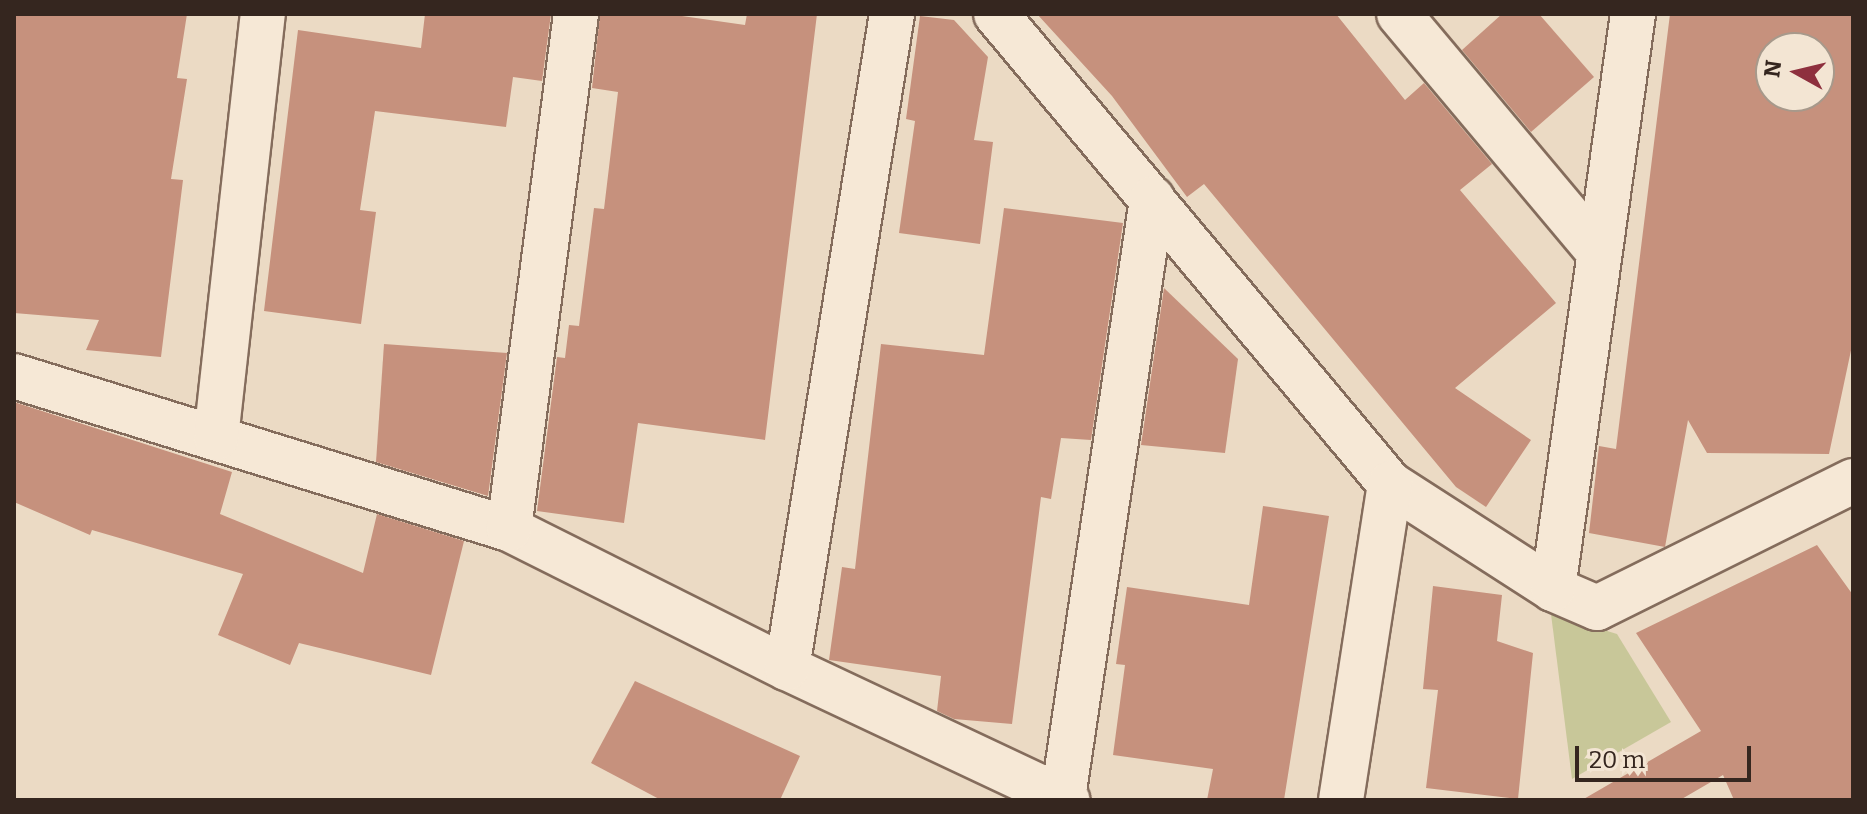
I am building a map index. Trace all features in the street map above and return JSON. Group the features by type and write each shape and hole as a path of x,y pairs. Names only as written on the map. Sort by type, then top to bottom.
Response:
{"street":[{"path":"216,438 263,14"},
{"path":"509,529 576,14"},
{"path":"787,668 892,14"},
{"path":"996,14 1390,484 1553,589 1597,608 1853,481"},
{"path":"1399,14 1599,252"},
{"path":"1553,589 1633,14"},
{"path":"14,376 509,529 787,668 1065,799 1152,199"},
{"path":"1341,800 1390,484"}],"green space":[{"path":"1551,614 1617,634 1671,722 1572,779"}],"building":[{"path":"14,14 187,14 177,78 187,79 171,179 183,180 161,357 86,350 99,320 14,313"},
{"path":"425,14 551,14 542,81 513,77 506,127 375,111 360,210 376,212 361,324 264,311 298,30 421,48"},
{"path":"600,14 668,14 745,25 747,14 817,14 765,440 638,423 624,523 537,511 557,357 565,358 569,325 579,326 594,208 604,209 618,92 592,88"},
{"path":"1037,14 1336,14 1405,100 1424,83 1492,164 1460,190 1556,303 1455,388 1531,440 1486,507 1456,487 1204,184 1187,197 1112,96"},
{"path":"1502,14 1539,14 1594,77 1531,132 1462,50"},
{"path":"1670,14 1853,14 1853,341 1829,454 1707,453 1688,420 1665,547 1589,533 1599,446 1616,449"},
{"path":"920,16 954,20 988,57 974,140 993,142 980,244 899,233 915,121 906,119"},
{"path":"1004,208 1123,223 1091,440 1061,438 1051,499 1041,497 1012,724 954,719 937,711 941,676 829,660 842,567 855,569 881,344 984,355"},
{"path":"1164,288 1238,359 1225,453 1141,445"},
{"path":"384,344 507,353 488,496 376,462"},
{"path":"14,402 232,472 220,514 363,573 377,514 464,541 431,675 299,643 290,665 218,635 243,574 92,530 90,535 14,502"},
{"path":"1263,506 1329,516 1284,800 1207,800 1213,769 1113,755 1125,665 1116,664 1127,587 1249,605"},
{"path":"1817,545 1853,595 1853,800 1734,800 1723,775 1680,800 1582,800 1701,731 1636,633"},
{"path":"1433,586 1502,595 1497,641 1533,653 1518,799 1426,788 1438,690 1423,689"},
{"path":"635,681 800,756 780,800 661,800 591,763"}]}
